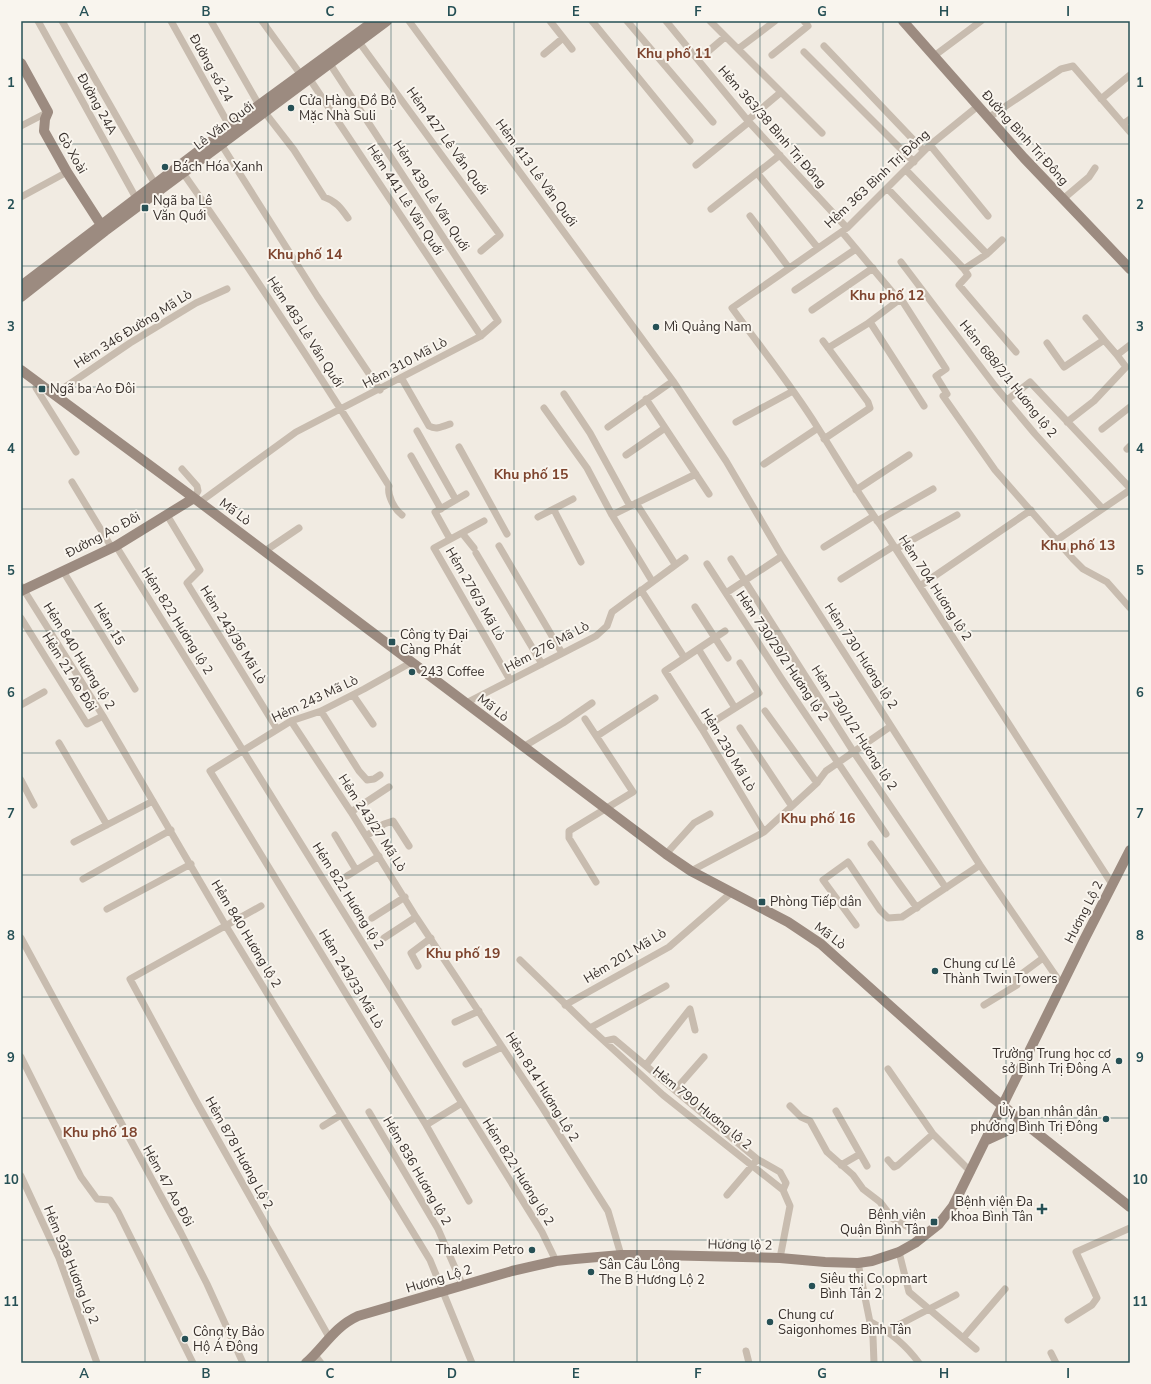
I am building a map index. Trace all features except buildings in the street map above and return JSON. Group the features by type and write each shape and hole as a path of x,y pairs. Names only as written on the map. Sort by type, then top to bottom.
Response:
{"main road":[{"name":"Lê Văn Quới","path":"21,286 183,173 221,144 262,108 343,48 374,21"},
{"name":"Lê Văn Quới","path":"305,76 330,64 343,48 360,42 387,21"},
{"name":"Đường Bình Trị Đông","path":"903,21 988,118 1130,269"},
{"path":"21,63 48,112"},
{"name":"Lê Văn Quới","path":"21,297 103,228 136,198 230,128 262,108"},
{"name":"Gò Xoài","path":"48,112 45,119 44,131 67,172 103,228"},
{"name":"Mã Lò","path":"21,370 265,551 522,747 666,854 691,871 788,922 821,944 914,1029 1004,1107 1130,1207"},
{"name":"Đường Ao Đôi","path":"22,589 114,547 167,515 197,500"},
{"name":"Hương Lộ 2","path":"858,1263 885,1258 899,1252 925,1236 939,1224 953,1206 1004,1107 1062,985 1130,850"},
{"path":"987,1140 1024,1123"},
{"name":"Hương Lộ 2","path":"306,1363 318,1359 329,1337 345,1322 358,1316 512,1271 556,1261 621,1255"},
{"name":"Hương lộ 2","path":"621,1255 780,1258 858,1263"}],"street":[{"name":"Đường 24A","path":"38,21 136,198"},
{"path":"62,21 156,184"},
{"name":"Đường số 24","path":"171,21 230,128"},
{"path":"211,21 262,108 294,150 324,197 339,205 348,218"},
{"name":"Hẻm 441 Lê Văn Quới","path":"262,21 305,76 481,336"},
{"name":"Hẻm 413 Lê Văn Quới","path":"409,21 643,338"},
{"path":"550,21 572,49"},
{"path":"627,21 713,122"},
{"name":"Hẻm 363/38 Bình Trị Đông","path":"666,21 749,121 844,230 856,249 899,300 904,302 946,369 936,376 946,394 943,396 995,470 1031,510"},
{"path":"710,21 780,93 822,133"},
{"path":"738,49 775,21"},
{"path":"772,55 808,26 804,21"},
{"path":"934,56 981,21"},
{"path":"594,22 690,141"},
{"path":"698,60 725,37"},
{"path":"544,54 563,38"},
{"name":"Hẻm 427 Lê Văn Quới","path":"360,42 500,235 481,251"},
{"path":"824,46 924,151"},
{"path":"804,52 914,162"},
{"name":"Hẻm 439 Lê Văn Quới","path":"330,64 498,321"},
{"path":"988,118 1061,68 1073,66 1130,132"},
{"path":"1101,99 1130,75"},
{"path":"696,165 780,93"},
{"name":"Hẻm 363 Bình Trị Đông","path":"732,308 844,230 930,145 978,106"},
{"path":"21,126 48,112"},
{"path":"1123,124 1130,119"},
{"path":"221,144 317,296 380,390"},
{"path":"930,145 988,216"},
{"path":"711,209 780,155"},
{"path":"1063,199 1089,178 1095,168"},
{"path":"906,170 987,254"},
{"path":"21,197 67,172"},
{"name":"Hẻm 483 Lê Văn Quới","path":"183,173 234,246 341,409 389,486 388,492 402,515"},
{"path":"757,173 818,248"},
{"path":"887,188 964,269 968,275 959,285 1016,352"},
{"path":"750,216 789,268"},
{"path":"964,269 987,254 1002,240"},
{"path":"795,290 856,249"},
{"name":"Hẻm 688/2/1 Hương lộ 2","path":"901,262 1007,400 1102,508"},
{"path":"812,310 873,268"},
{"name":"Hẻm 346 Đường Mã Lò","path":"54,394 130,343 196,303 227,290"},
{"path":"828,348 870,322 899,300"},
{"name":"Hẻm 704 Hương lộ 2","path":"732,308 793,391 818,428 856,490 920,586 1112,884"},
{"path":"1067,422 1094,401 1126,367 1086,318"},
{"name":"Hẻm 310 Mã Lò","path":"197,500 296,432 380,390 481,336 498,321"},
{"path":"870,322 924,406"},
{"name":"Hẻm 730 Hương lộ 2","path":"643,338 726,461 782,556 980,865 1062,985"},
{"path":"1047,344 1064,367 1104,340"},
{"path":"823,341 868,402 870,408 824,439"},
{"path":"1117,355 1130,345"},
{"path":"402,378 429,426 433,428 450,424"},
{"path":"608,427 673,381"},
{"path":"37,382 36,388 76,452"},
{"path":"1007,400 1030,382 1130,489 1057,540"},
{"path":"736,422 793,391"},
{"path":"564,394 590,433 633,504 675,564"},
{"path":"646,399 710,494"},
{"path":"1102,429 1130,407"},
{"path":"544,408 587,468 612,515 652,582"},
{"path":"626,455 666,428"},
{"path":"764,464 818,428"},
{"path":"416,430 456,500"},
{"path":"459,447 507,534"},
{"path":"411,456 441,509"},
{"path":"856,490 908,456"},
{"path":"182,469 197,486 197,500"},
{"path":"612,515 696,474"},
{"name":"Hẻm 822 Hương lộ 2","path":"72,482 462,1103 542,1232 556,1261"},
{"path":"824,547 875,518 933,489"},
{"path":"450,539 435,512 466,494"},
{"path":"538,517 573,499"},
{"path":"554,510 580,562"},
{"path":"920,586 1031,510 1083,569 1107,582 1130,608"},
{"name":"Hẻm 243/36 Mã Lò","path":"167,515 200,570 186,583 277,729"},
{"path":"841,580 895,548 958,515"},
{"name":"Hẻm 276/3 Mã Lò","path":"484,521 434,548 510,680"},
{"path":"265,551 299,528"},
{"path":"462,533 475,550 542,664"},
{"path":"499,546 562,653"},
{"path":"726,593 782,556"},
{"name":"Hẻm 276 Mã Lò","path":"466,704 596,636 606,626 612,612 685,558"},
{"name":"Hẻm 730/1/2 Hương lộ 2","path":"731,559 853,751 946,888"},
{"name":"Hẻm 730/29/2 Hương lộ 2","path":"707,564 783,681 886,834"},
{"name":"Hẻm 15","path":"63,571 135,689"},
{"name":"Hẻm 840 Hương lộ 2","path":"22,589 103,716 226,926 430,1260 472,1363"},
{"path":"641,590 684,657"},
{"path":"695,607 728,658"},
{"name":"Hẻm 21 Ao Đôi","path":"21,618 87,724 103,716"},
{"name":"Hẻm 230 Mã Lò","path":"725,631 699,650 684,657 665,672 702,729 764,832"},
{"path":"699,650 735,708"},
{"name":"Hẻm 243 Mã Lò","path":"210,771 291,721 321,711 412,662"},
{"path":"702,729 758,693 740,663"},
{"path":"21,705 44,692"},
{"path":"353,695 373,724"},
{"path":"597,736 655,698"},
{"path":"522,747 563,723 592,703"},
{"path":"321,711 359,771 367,780 374,779 380,775"},
{"path":"765,711 816,783"},
{"path":"585,719 633,792 569,831 568,838 596,882"},
{"name":"Hẻm 243/27 Mã Lò","path":"291,721 351,812 416,917 431,938"},
{"path":"691,871 764,832 816,783 826,771 838,761 891,726"},
{"path":"740,728 791,805"},
{"path":"60,743 107,825"},
{"name":"Hẻm 243/33 Mã Lò","path":"210,771 426,1125 469,1202"},
{"path":"21,780 34,805"},
{"path":"351,812 389,787"},
{"path":"74,842 153,801"},
{"path":"666,854 694,824 710,814"},
{"path":"366,836 384,824 393,821 409,846"},
{"path":"83,879 171,830"},
{"path":"335,835 356,870"},
{"path":"871,844 917,908"},
{"path":"346,876 379,856"},
{"path":"856,925 824,880 848,862 880,910 888,918 902,917 980,865"},
{"path":"107,909 191,864"},
{"name":"Hẻm 201 Mã Lò","path":"565,1005 669,947 731,893"},
{"path":"372,918 405,897"},
{"path":"226,926 261,906"},
{"path":"384,938 416,917"},
{"name":"Hẻm 878 Hương Lộ 2","path":"226,926 130,979 195,1099 329,1337"},
{"name":"Hẻm 47 Ao Đôi","path":"21,938 181,1233 207,1284 243,1363"},
{"path":"418,966 411,953 431,938"},
{"name":"Hẻm 814 Hương Lộ 2","path":"431,938 480,1011 608,1211 621,1255"},
{"path":"984,1005 1017,985 1016,978 1043,958"},
{"name":"Hẻm 790 Hương lộ 2","path":"520,960 565,1005 663,1095 755,1162 783,1190"},
{"path":"590,1028 666,986"},
{"path":"646,1065 690,1009 695,1030"},
{"path":"455,1022 480,1011"},
{"path":"605,1042 614,1039 727,1132 755,1162 780,1172 786,1183 783,1190 790,1206 780,1258"},
{"path":"466,1064 502,1046"},
{"path":"21,1057 81,1177 97,1199 110,1200 118,1212 193,1363"},
{"path":"675,1090 704,1057"},
{"path":"888,1069 933,1134 971,1172"},
{"path":"426,1125 462,1103"},
{"path":"790,1106 801,1117 810,1121 827,1152 853,1175 863,1190 880,1202 893,1219 925,1236"},
{"path":"836,1111 867,1166"},
{"name":"Hẻm 836 Hương lộ 2","path":"369,1112 438,1229 463,1286"},
{"path":"323,1126 341,1115"},
{"path":"888,1160 894,1167 898,1165 933,1134"},
{"path":"841,1165 860,1154"},
{"path":"727,1195 755,1162"},
{"name":"Hẻm 938 Hương Lộ 2","path":"21,1176 59,1258 97,1363"},
{"path":"1068,1320 1092,1305 1097,1296 1076,1252 1130,1228"},
{"path":"899,1252 909,1292 976,1349"},
{"path":"858,1263 871,1322 874,1363"},
{"path":"963,1338 1005,1289"},
{"path":"887,1331 956,1295"},
{"path":"871,1322 887,1331 905,1346 919,1363"},
{"path":"746,1351 749,1363"},
{"path":"1051,1353 1056,1363"}],"place":[{"name":"Cửa Hàng Đồ Bộ Mặc Nhà Suli","path":"291,108"},
{"name":"Bách Hóa Xanh","path":"165,167"},
{"name":"Ngã ba Lê Văn Quới","path":"145,208"},
{"name":"Mì Quảng Nam","path":"656,327"},
{"name":"Ngã ba Ao Đôi","path":"42,389"},
{"name":"Công ty Đại Càng Phát","path":"392,642"},
{"name":"243 Coffee","path":"412,672"},
{"name":"Phòng Tiếp dân","path":"762,902"},
{"name":"Chung cư Lê Thành Twin Towers","path":"935,971"},
{"name":"Trường Trung học cơ sở Bình Trị Đông A","path":"1119,1061"},
{"name":"Ủy ban nhân dân phường Bình Trị Đông","path":"1106,1119"},
{"name":"Bệnh viện Đa khoa Bình Tân","path":"1042,1209"},
{"name":"Bệnh viện Quận Bình Tân","path":"934,1222"},
{"name":"Thalexim Petro","path":"532,1250"},
{"name":"Sân Cầu Lông The B Hương Lộ 2","path":"591,1272"},
{"name":"Siêu thị Co.opmart Bình Tân 2","path":"812,1286"},
{"name":"Chung cư Saigonhomes Bình Tân","path":"770,1322"},
{"name":"Công ty Bảo Hộ Á Đông","path":"185,1339"}],"district":[{"name":"Khu phố 11","path":"674,53"},
{"name":"Khu phố 14","path":"305,254"},
{"name":"Khu phố 12","path":"887,295"},
{"name":"Khu phố 15","path":"531,474"},
{"name":"Khu phố 13","path":"1078,545"},
{"name":"Khu phố 16","path":"818,818"},
{"name":"Khu phố 19","path":"463,953"},
{"name":"Khu phố 18","path":"100,1132"}]}
